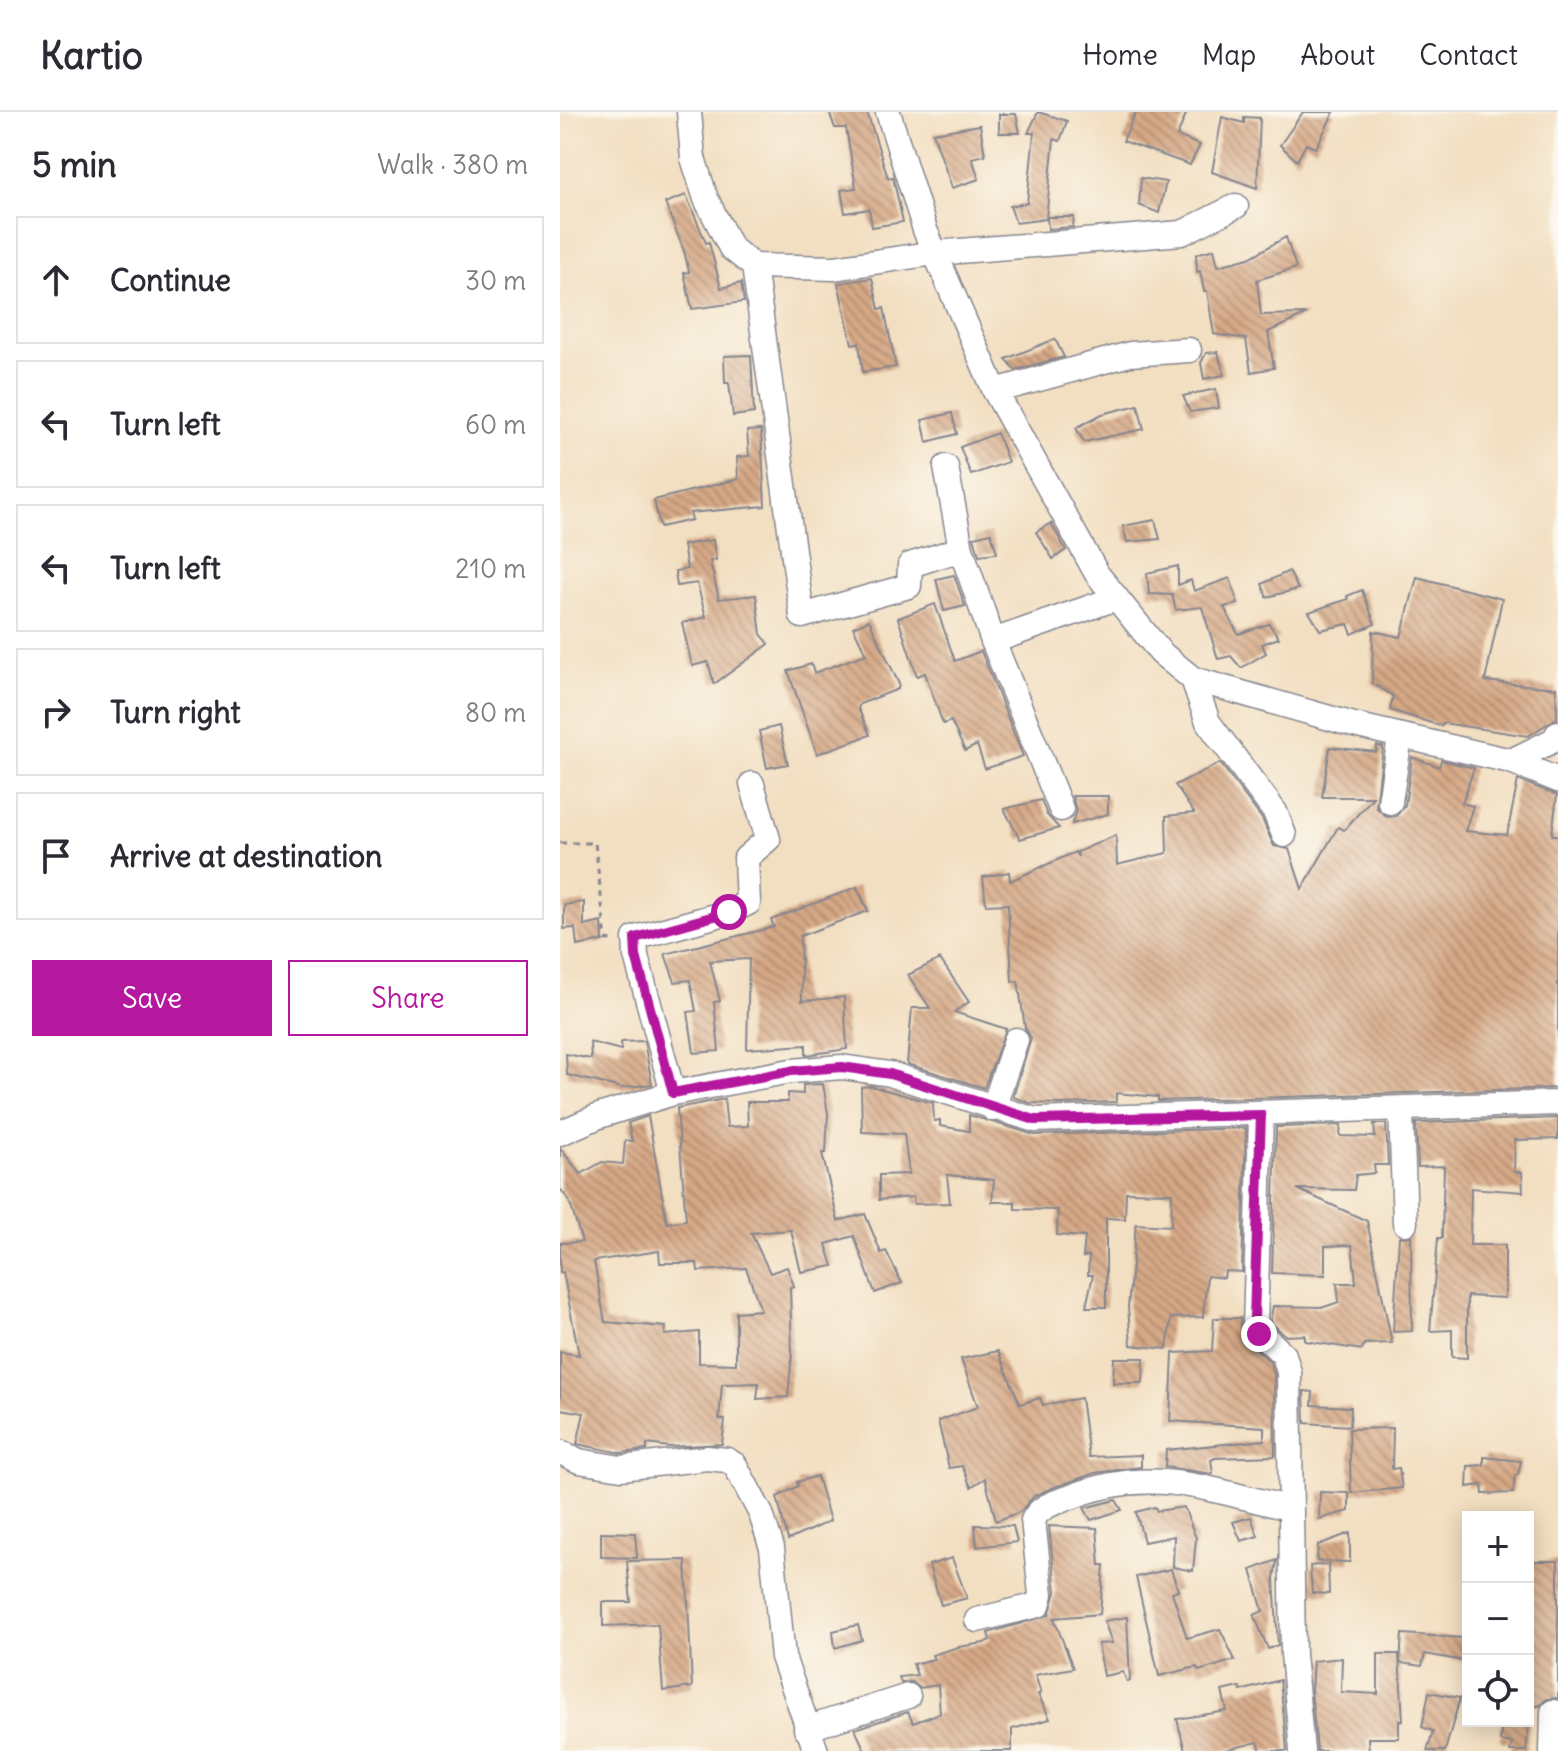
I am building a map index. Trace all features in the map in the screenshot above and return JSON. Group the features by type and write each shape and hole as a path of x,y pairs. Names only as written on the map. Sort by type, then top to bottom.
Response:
{"street":[{"path":"689,112 693,158 706,199 731,248 754,266 834,268 935,253 1182,233 1236,206"},
{"path":"888,112 935,253 995,391 1041,480 1114,599 1161,653 1193,679 1400,737 1511,761 1558,780"},
{"path":"754,266 802,616 909,586 912,580 910,565 961,549"},
{"path":"995,391 1130,354 1189,350"},
{"path":"946,467 961,549 993,641 1061,809"},
{"path":"993,641 1114,599"},
{"path":"1193,679 1208,722 1275,812 1284,835"},
{"path":"1511,761 1554,740 1558,733"},
{"path":"1390,802 1400,737"},
{"path":"673,1093 636,956 635,938 729,912 748,903 746,858 749,852 768,839 752,784"},
{"path":"993,1109 1016,1040"},
{"path":"560,1133 599,1116 673,1093 791,1071 842,1067 890,1074 993,1109 1048,1121 1401,1111 1558,1103"},
{"path":"1401,1111 1405,1223"},
{"path":"1261,1115 1255,1328 1284,1355 1289,1372 1293,1654 1302,1751"},
{"path":"562,1462 621,1468 707,1458 727,1460 735,1465 761,1514 772,1548 783,1657 811,1740 908,1696"},
{"path":"977,1620 1038,1605 1041,1594 1033,1520 1042,1508 1092,1488 1124,1482 1171,1480 1289,1508"},
{"path":"1548,1711 1552,1751"}],"path":[{"path":"560,843 595,843 606,940 635,938"}],"building":[{"path":"829,112 867,112 888,178 893,177 903,222 872,227 869,209 845,213 841,190 856,188 846,128 835,128"},
{"path":"1038,112 1067,121 1060,141 1054,139 1046,219 1016,223 1010,206 1027,203 1034,133 1028,133"},
{"path":"1136,112 1187,112 1177,136 1200,145 1190,165 1123,141"},
{"path":"1303,112 1334,112 1316,148 1306,144 1297,161 1280,145"},
{"path":"999,114 1016,114 1020,133 999,133"},
{"path":"1222,117 1244,123 1244,117 1260,118 1257,188 1212,172"},
{"path":"980,125 985,155 972,158 979,179 952,188 933,133"},
{"path":"1141,178 1166,182 1159,213 1139,205"},
{"path":"686,195 706,243 709,242 721,288 741,283 744,302 692,309 684,273 689,272 684,251 665,203"},
{"path":"1047,217 1074,217 1073,227 1048,229"},
{"path":"1286,237 1296,268 1257,280 1261,315 1307,314 1268,332 1274,368 1251,372 1246,339 1214,334 1207,291 1204,291 1200,271 1197,272 1196,254 1214,249 1218,266 1249,258"},
{"path":"872,278 879,309 884,308 896,367 863,372 859,343 852,344 838,283"},
{"path":"1055,339 1064,357 1015,370 1006,359"},
{"path":"1218,352 1224,375 1204,379 1201,363 1206,353"},
{"path":"751,355 754,413 733,416 729,383 725,383 724,356"},
{"path":"1216,389 1219,408 1190,412 1183,396"},
{"path":"1138,405 1144,429 1084,442 1076,428 1102,414"},
{"path":"952,413 957,434 927,442 922,420"},
{"path":"761,430 765,506 690,513 692,520 660,527 654,500 738,479 737,457 749,456 747,431"},
{"path":"997,433 1008,462 971,475 960,447"},
{"path":"1155,520 1160,539 1127,542 1123,526"},
{"path":"1051,523 1066,550 1053,559 1036,532"},
{"path":"991,533 997,553 979,555 974,537"},
{"path":"713,540 716,560 710,561 719,599 756,595 761,634 769,644 714,684 708,662 692,666 682,623 706,617 697,583 677,586 675,571 687,569 683,545"},
{"path":"1178,566 1178,585 1191,580 1194,591 1230,578 1238,604 1224,607 1238,634 1269,624 1279,638 1262,644 1266,653 1241,668 1231,656 1218,659 1202,607 1176,610 1172,595 1149,594 1147,573"},
{"path":"1289,571 1298,589 1267,597 1262,584"},
{"path":"954,575 965,606 944,611 936,579"},
{"path":"1417,577 1502,599 1485,681 1556,688 1557,718 1528,736 1443,723 1441,726 1390,710 1393,696 1372,683 1373,631 1401,637"},
{"path":"1362,590 1375,624 1352,634 1348,624 1320,630 1309,612 1348,599 1347,596"},
{"path":"935,604 955,661 981,651 1023,756 985,769 977,745 965,751 951,721 943,724 925,673 917,676 898,618"},
{"path":"869,620 899,684 898,689 860,704 858,708 870,735 817,754 788,671 811,664 814,673 866,654 853,627"},
{"path":"779,726 788,764 767,768 759,731"},
{"path":"1377,746 1383,747 1376,807 1387,817 1396,816 1405,805 1412,757 1439,767 1441,760 1474,768 1462,803 1473,806 1465,831 1507,835 1518,780 1557,795 1552,835 1558,835 1558,1088 1158,1101 1158,1097 1116,1093 1116,1102 1061,1104 1030,1103 1013,1097 1031,1038 1025,1028 1018,981 1012,982 1008,904 986,905 983,877 1009,872 1010,881 1075,852 1078,857 1077,852 1116,835 1117,865 1167,853 1166,816 1194,813 1175,785 1220,763 1262,819 1274,846 1289,849 1302,889 1338,827 1344,830 1373,797 1322,797 1330,747 1376,752"},
{"path":"1072,796 1108,796 1108,814 1072,824 1076,810"},
{"path":"1041,800 1047,815 1059,828 1020,839 1004,809"},
{"path":"857,887 868,911 800,936 802,1001 844,997 847,1049 806,1055 806,1045 747,1049 749,959 710,961 720,1001 714,1002 719,1051 694,1053 688,1012 696,1011 690,980 675,982 665,954 774,927 771,920"},
{"path":"584,902 584,926 602,922 603,941 577,946 575,928 564,929 564,905"},
{"path":"940,959 969,1002 954,1012 1006,1029 984,1088 907,1064 912,1008 930,1008 908,975"},
{"path":"644,1041 652,1084 622,1088 567,1075 566,1054 591,1059 590,1042 621,1050 621,1042"},
{"path":"823,1084 828,1113 826,1153 822,1153 838,1221 865,1214 881,1253 886,1251 902,1283 875,1293 854,1236 826,1244 833,1266 801,1272 791,1230 751,1233 770,1273 787,1267 794,1286 790,1287 792,1354 788,1397 757,1399 759,1383 722,1384 719,1419 725,1420 722,1444 669,1447 647,1444 647,1450 621,1453 577,1444 584,1413 560,1409 560,1352 579,1355 563,1272 560,1273 560,1243 582,1242 569,1200 560,1189 560,1148 581,1174 602,1162 623,1164 625,1141 632,1141 628,1123 648,1116 667,1223 686,1220 677,1108 724,1099 727,1127 748,1126 747,1102 788,1102 788,1093 803,1094 803,1085","holes":["659,1251 660,1263 697,1263 698,1271 746,1268 761,1310 736,1312 736,1364 699,1363 699,1332 665,1335 666,1327 605,1322 594,1261"]},
{"path":"871,1086 933,1103 934,1121 940,1120 940,1126 969,1131 969,1115 1035,1135 1246,1128 1242,1272 1225,1271 1224,1278 1207,1276 1203,1317 1171,1318 1167,1349 1131,1345 1128,1307 1136,1224 1171,1226 1172,1193 1126,1192 1125,1219 1106,1218 1106,1307 1086,1307 1093,1275 1088,1275 1089,1256 1083,1257 1085,1237 1057,1235 1058,1210 1015,1209 1015,1202 992,1202 994,1180 947,1175 950,1203 914,1204 913,1197 879,1200 879,1175 909,1174 904,1134 862,1132 861,1087"},
{"path":"1558,1118 1558,1139 1515,1140 1514,1172 1522,1172 1523,1192 1471,1188 1470,1245 1505,1245 1505,1298 1467,1296 1467,1358 1452,1357 1452,1330 1430,1331 1438,1238 1442,1238 1444,1166 1418,1167 1416,1123"},
{"path":"1374,1124 1386,1124 1388,1165 1374,1165 1375,1173 1356,1175 1354,1190 1297,1189 1367,1221 1392,1343 1364,1344 1362,1350 1305,1341 1305,1335 1286,1336 1270,1322 1273,1306 1324,1307 1339,1302 1337,1283 1356,1283 1352,1245 1325,1246 1325,1275 1272,1273 1276,1127 1341,1125 1340,1136 1375,1137"},
{"path":"1411,1236 1412,1331 1393,1332 1399,1237"},
{"path":"1214,1318 1240,1318 1241,1334 1270,1362 1274,1375 1275,1456 1215,1458 1211,1460 1213,1474 1165,1467 1166,1450 1264,1440 1264,1427 1170,1421 1173,1353 1212,1351"},
{"path":"998,1351 1020,1404 1040,1398 1043,1405 1081,1398 1089,1457 1141,1455 1141,1467 1095,1473 1052,1488 1034,1496 1020,1512 996,1521 985,1478 971,1487 962,1466 949,1468 938,1421 978,1407 961,1359"},
{"path":"1114,1358 1144,1358 1143,1383 1113,1383"},
{"path":"1304,1391 1313,1392 1312,1405 1351,1407 1350,1426 1305,1423"},
{"path":"1393,1428 1392,1469 1399,1468 1402,1488 1351,1493 1349,1429"},
{"path":"1484,1457 1521,1461 1518,1475 1515,1475 1513,1493 1483,1494 1482,1485 1467,1487 1468,1466 1484,1465"},
{"path":"817,1476 830,1521 788,1540 777,1497 798,1486 797,1482"},
{"path":"1320,1492 1349,1493 1349,1511 1319,1519"},
{"path":"1116,1500 1122,1510 1091,1520 1084,1508"},
{"path":"1155,1507 1157,1511 1184,1507 1196,1538 1193,1571 1173,1567 1174,1536 1144,1542 1136,1512"},
{"path":"1251,1517 1258,1536 1241,1541 1233,1522"},
{"path":"975,1525 1013,1526 1017,1542 977,1547"},
{"path":"1049,1526 1097,1528 1100,1565 1104,1565 1100,1614 1054,1618 1073,1668 1035,1675 1041,1693 1038,1694 1050,1719 1012,1729 1012,1751 865,1751 855,1729 908,1712 913,1723 940,1713 938,1685 920,1688 912,1682 901,1683 899,1677 917,1675 913,1664 934,1659 932,1655 958,1647 984,1643 990,1640 988,1633 1049,1615 1056,1592"},
{"path":"601,1532 635,1533 637,1558 601,1557"},
{"path":"1350,1533 1350,1562 1317,1561 1318,1545"},
{"path":"952,1558 967,1598 941,1605 929,1565"},
{"path":"686,1560 692,1687 663,1691 658,1624 603,1626 603,1602 631,1602 627,1561"},
{"path":"1277,1560 1274,1578 1278,1645 1268,1649 1254,1615 1263,1611 1251,1570"},
{"path":"1534,1561 1558,1561 1558,1698 1547,1699 1534,1706"},
{"path":"1328,1564 1329,1594 1312,1593 1310,1566"},
{"path":"1171,1569 1178,1590 1172,1592 1187,1638 1220,1629 1235,1660 1199,1671 1197,1667 1159,1676 1136,1577"},
{"path":"1127,1617 1130,1681 1127,1682 1123,1672 1104,1676 1098,1644 1112,1643 1104,1621"},
{"path":"858,1625 862,1640 835,1648 833,1631"},
{"path":"1402,1634 1462,1638 1462,1661 1425,1654 1422,1666 1400,1663"},
{"path":"1378,1654 1399,1654 1403,1721 1399,1719 1399,1738 1368,1738 1369,1751 1317,1751 1311,1690 1313,1661 1342,1658 1341,1692 1378,1694"},
{"path":"1280,1680 1287,1751 1261,1751 1258,1742 1222,1751 1185,1751 1177,1719 1227,1711 1222,1691 1240,1687 1241,1691"},
{"path":"1429,1692 1460,1698 1445,1751 1427,1751 1433,1731 1422,1727"},
{"path":"1501,1727 1529,1727 1526,1751 1510,1751 1512,1743 1500,1741"}],"route":[{"path":"729,912 643,933 635,938 636,956 673,1093 791,1071 842,1067 890,1074 1035,1120 1261,1115 1254,1318 1259,1334"}]}
